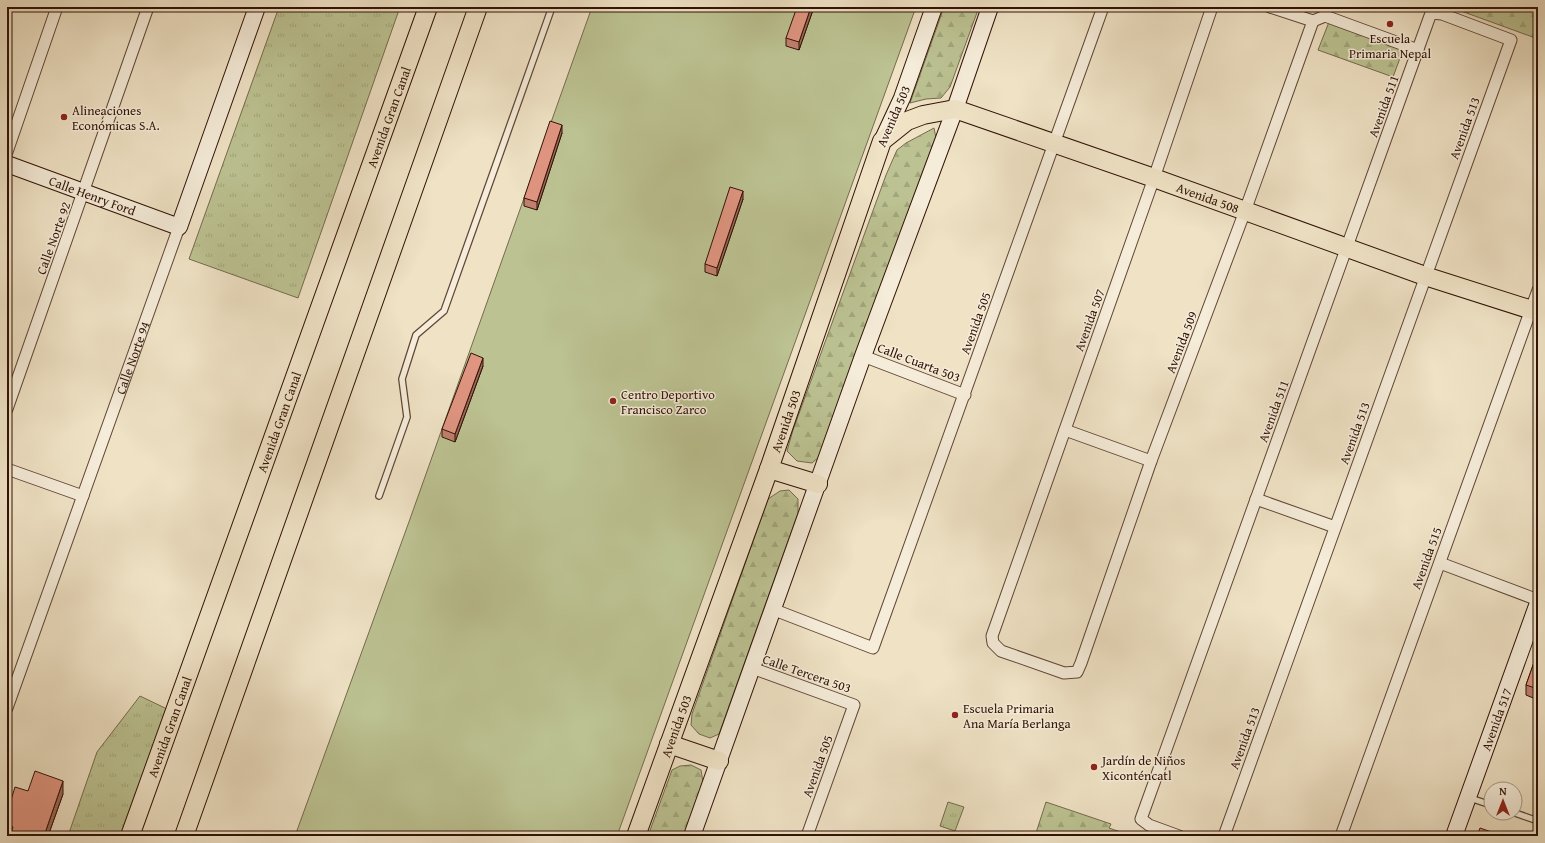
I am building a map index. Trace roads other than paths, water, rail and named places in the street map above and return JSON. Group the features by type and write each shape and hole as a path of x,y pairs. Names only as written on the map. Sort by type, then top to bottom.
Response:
{"main road":[{"name":"Avenida Gran Canal","path":"130,836 428,7"},
{"path":"184,836 478,7"},
{"name":"Avenida 508","path":"882,140 907,121 923,115 956,109 1154,178 1425,276 1534,311"},
{"name":"Avenida 503","path":"636,836 769,468 882,140"},
{"path":"769,468 818,484"},
{"path":"669,744 719,761"}],"street":[{"path":"7,152 57,7"},
{"name":"Calle Norte 92","path":"7,409 148,7"},
{"name":"Calle Norte 94","path":"7,708 257,7"},
{"name":"Avenida 503","path":"882,140 902,98 934,7"},
{"path":"692,836 863,356 956,109 990,7"},
{"name":"Avenida 505","path":"772,609 873,648 1103,7"},
{"name":"Avenida 507","path":"1077,672 1064,673 1001,651 993,643 992,636 1154,178 1212,7"},
{"path":"1270,7 1313,21 1325,16 1418,50"},
{"name":"Avenida 513","path":"1224,836 1510,40 1442,14 1431,13"},
{"name":"Avenida 511","path":"1179,836 1149,825 1141,819 1431,13"},
{"name":"Avenida 509","path":"1077,672 1152,461 1245,211 1313,21"},
{"name":"Calle Henry Ford","path":"7,164 178,227"},
{"name":"Avenida 515","path":"1341,836 1440,563 1534,311 1538,290"},
{"name":"Calle Cuarta 503","path":"863,356 965,395"},
{"path":"1065,430 1152,461"},
{"path":"7,469 83,496"},
{"path":"1256,499 1335,527"},
{"path":"1440,563 1538,600"},
{"name":"Avenida 517","path":"1454,836 1538,603"},
{"name":"Calle Tercera 503","path":"752,668 854,705"},
{"name":"Avenida 505","path":"807,836 854,705"}],"lane":[{"path":"379,496 407,417 402,379 416,335 444,311 552,7"},
{"path":"1468,798 1483,803"},
{"path":"1523,816 1538,821"}],"place":[{"name":"Escuela Primaria Nepal","path":"1390,24"},
{"name":"Alineaciones Económicas S.A.","path":"64,117"},
{"name":"Centro Deportivo Francisco Zarco","path":"613,401"},
{"name":"Escuela Primaria Ana María Berlanga","path":"955,715"},
{"name":"Jardín de Niños Xiconténcatl","path":"1094,767"}]}
